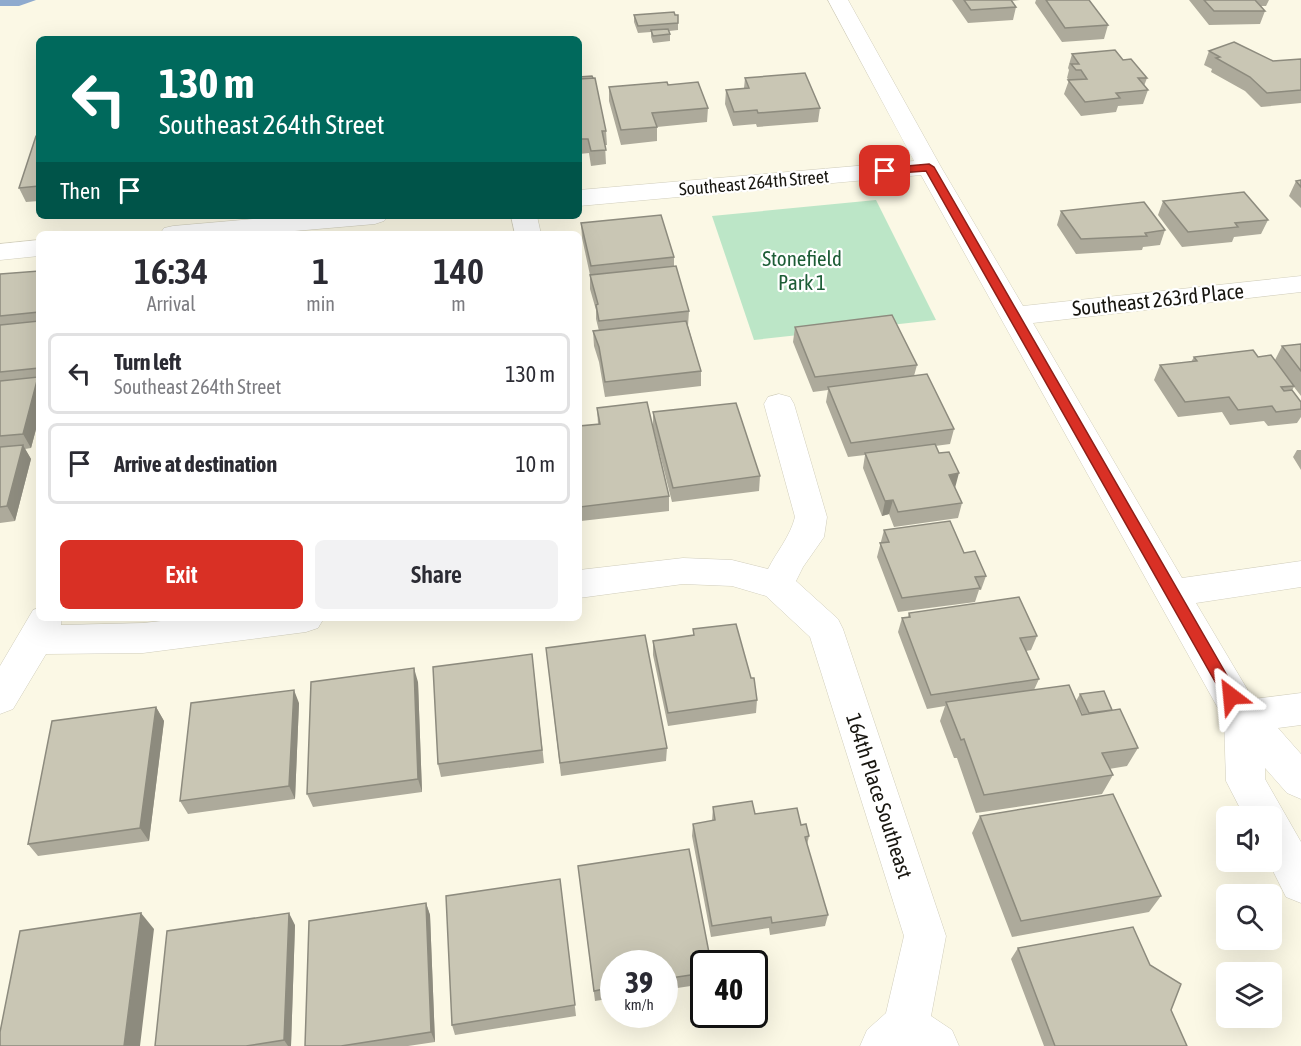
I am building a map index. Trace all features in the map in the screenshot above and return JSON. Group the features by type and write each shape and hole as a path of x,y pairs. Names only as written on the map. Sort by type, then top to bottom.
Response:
{"street":[{"path":"838,0 929,167 1243,717 1301,781"},
{"name":"Southeast 264th Street","path":"582,198 929,167"},
{"path":"206,231 341,219"},
{"path":"0,252 36,248"},
{"name":"Southeast 263rd Place","path":"1016,316 1301,284"},
{"path":"582,584 683,571 732,573 777,585 789,560 807,537 811,517 779,405"},
{"path":"1173,592 1301,574"},
{"name":"164th Place Southeast","path":"777,585 825,629 925,936 908,1039"},
{"path":"0,698 41,629 143,638 282,621"},
{"path":"1243,717 1301,709"},
{"path":"1243,717 1246,782 1259,806"},
{"path":"1282,847 1301,882"}],"green space":[{"name":"Stonefield Park 1","path":"876,200 936,320 754,340 712,216"}],"building":[{"path":"964,0 1011,0 1016,7 971,10"},
{"path":"1046,0 1089,0 1108,25 1065,28"},
{"path":"1204,0 1255,0 1265,11 1214,11"},
{"path":"674,12 678,15 678,23 638,26 634,15"},
{"path":"668,29 670,34 653,36 651,30"},
{"path":"1234,42 1273,61 1301,59 1301,90 1267,93 1250,77 1216,58 1220,57 1209,51"},
{"path":"1115,50 1123,60 1131,59 1147,78 1138,78 1148,90 1116,93 1120,98 1085,102 1068,80 1087,79 1081,70 1076,70 1071,64 1079,64 1072,54"},
{"path":"805,73 820,108 758,113 757,110 734,112 726,90 749,88 745,78"},
{"path":"595,78 606,131 602,131 606,150 591,151 588,139 582,139 582,79"},
{"path":"667,82 668,85 698,82 708,108 652,113 657,127 621,130 609,87"},
{"path":"36,136 36,186 19,188"},
{"path":"1244,192 1268,220 1235,223 1238,227 1188,232 1163,201"},
{"path":"1144,202 1165,230 1145,233 1147,236 1081,239 1061,211"},
{"path":"661,215 674,257 591,266 581,223"},
{"path":"676,266 689,311 599,321 596,305 598,304 590,275"},
{"path":"36,271 36,312 0,316 0,274"},
{"path":"892,315 917,365 815,377 795,327"},
{"path":"36,321 36,368 0,372 0,325"},
{"path":"686,321 701,371 605,382 599,347 593,331"},
{"path":"1301,344 1301,371 1282,346"},
{"path":"1253,350 1258,357 1271,355 1294,386 1281,387 1284,391 1292,390 1301,402 1301,409 1276,412 1272,406 1238,410 1229,397 1185,402 1160,365 1197,361 1194,357"},
{"path":"927,374 954,429 851,443 828,387"},
{"path":"36,377 23,434 0,436 0,381"},
{"path":"647,402 669,496 582,507 582,426 600,424 597,408"},
{"path":"736,403 760,476 673,488 653,412"},
{"path":"935,444 939,453 949,452 959,473 949,475 962,503 898,512 893,500 885,501 865,453"},
{"path":"23,445 7,506 0,507 0,447"},
{"path":"950,521 964,553 975,551 986,576 975,577 980,588 902,598 880,543 889,542 884,530"},
{"path":"1019,597 1037,636 1020,638 1039,679 931,695 902,618 910,617 909,613"},
{"path":"736,624 751,678 754,678 757,700 668,713 653,641 694,635 693,629"},
{"path":"645,635 667,748 560,763 546,648"},
{"path":"532,654 542,750 438,764 433,667"},
{"path":"414,668 418,779 307,794 311,682"},
{"path":"1069,685 1082,715 1120,709 1138,748 1102,753 1113,775 984,795 964,739 961,740 946,702"},
{"path":"294,690 289,786 180,801 191,703"},
{"path":"1104,691 1112,710 1089,713 1080,694"},
{"path":"156,707 140,828 28,844 52,721"},
{"path":"1113,794 1161,896 1021,921 980,816"},
{"path":"752,801 755,814 797,808 801,825 806,824 809,836 805,837 828,915 772,923 771,917 712,926 693,824 715,820 713,807"},
{"path":"689,849 708,950 690,950 690,975 678,977 678,950 600,950 600,990 594,991 578,866"},
{"path":"560,879 575,1005 452,1025 446,896"},
{"path":"426,903 431,1032 341,1046 305,1046 309,921"},
{"path":"141,913 124,1046 0,1046 0,1032 20,931"},
{"path":"289,913 284,1040 246,1046 155,1046 167,931"},
{"path":"1133,927 1150,965 1181,984 1171,1010 1187,1046 1055,1046 1018,948"}],"waterway":[{"path":"0,3 32,0"}],"route":[{"path":"885,171 929,167 1231,696"}]}
